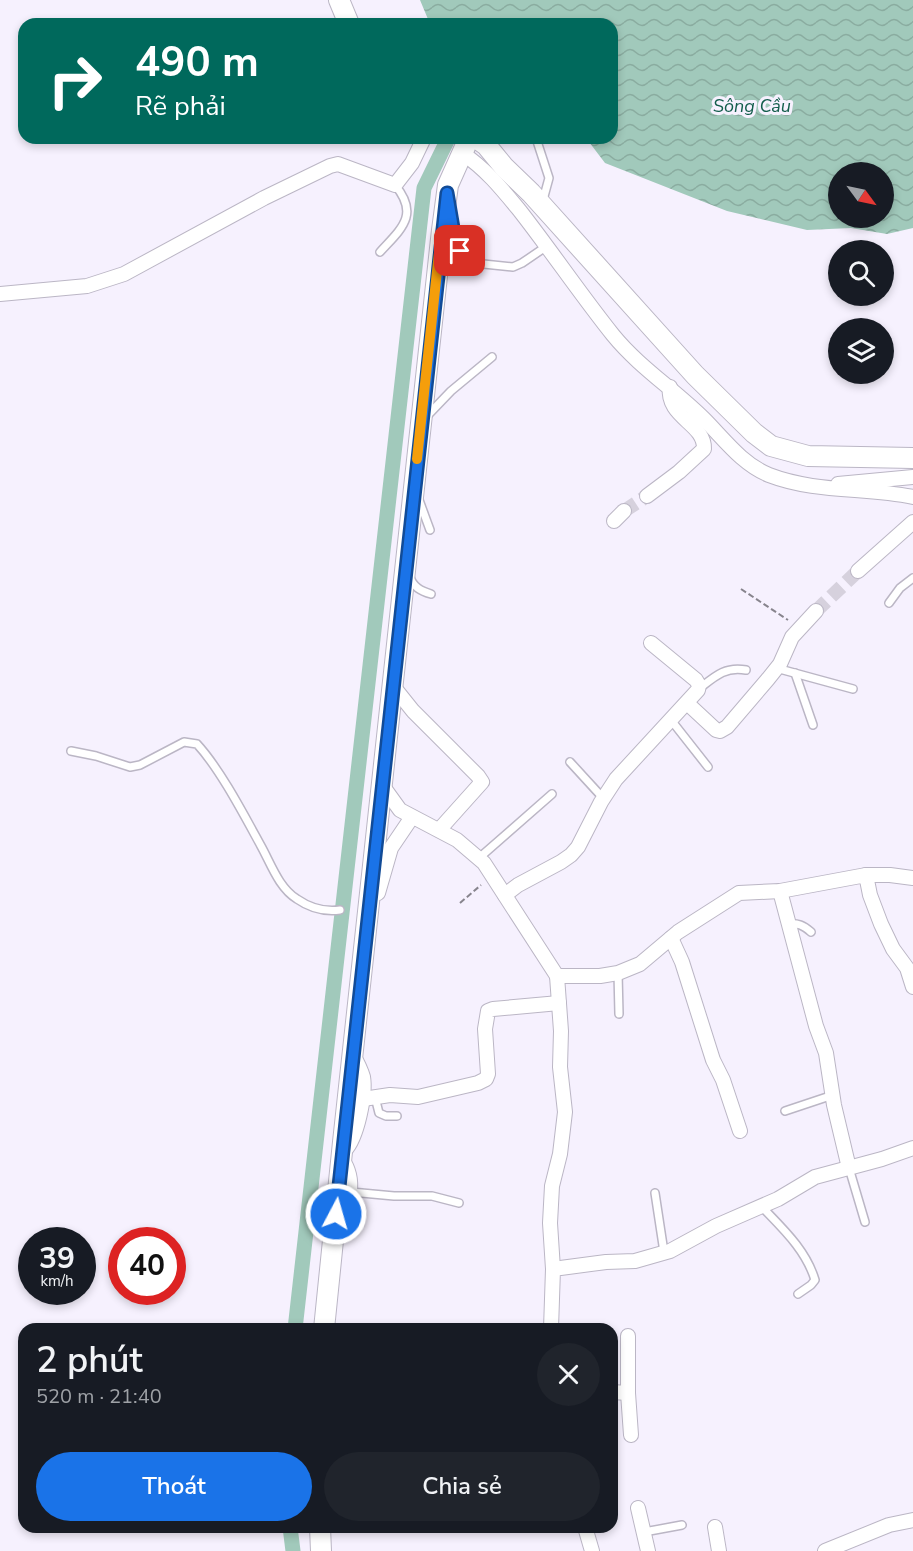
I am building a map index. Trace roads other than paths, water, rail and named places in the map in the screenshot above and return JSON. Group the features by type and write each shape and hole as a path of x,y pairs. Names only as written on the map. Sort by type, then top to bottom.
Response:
{"street":[{"path":"339,0 346,18"},
{"path":"0,294 87,286 124,274 330,165 338,165 398,182 412,163 421,144"},
{"path":"485,144 695,375 754,434 771,446 808,456 913,458"},
{"path":"325,1323 353,1054 364,909 382,785 447,193 448,185 466,146 615,337 749,464 766,474 788,482 834,490 894,493 913,497"},
{"path":"647,496 679,472 704,449 703,438 673,406 669,397 670,387"},
{"path":"812,485 913,477"},
{"path":"614,522 624,511"},
{"path":"858,571 913,522"},
{"path":"687,703 716,730 726,728 776,668 789,642 816,611"},
{"path":"505,895 518,885 571,855 578,847 603,798 616,779 698,690 699,685 696,680 651,643"},
{"path":"393,686 413,711 482,782 439,830"},
{"path":"382,785 400,810 457,840 479,858 557,976 561,1031 560,1067 565,1112 560,1154 552,1186 551,1323"},
{"path":"364,909 374,903 391,848 412,817"},
{"path":"557,976 585,977 618,973 640,964 671,938 716,906 739,893 780,891 866,875 913,878"},
{"path":"866,875 870,895 881,924 893,948 907,968 913,987"},
{"path":"780,891 816,1026 826,1053 849,1168"},
{"path":"671,938 682,962 713,1060 723,1080 740,1131"},
{"path":"369,1098 390,1095 418,1096 478,1083 486,1079 488,1074 485,1029 488,1011 558,1003"},
{"path":"353,1054 363,1076 364,1092 369,1098"},
{"path":"342,1155 352,1142 369,1098"},
{"path":"553,1269 606,1262 635,1261 664,1252 762,1206 815,1177 913,1148"},
{"path":"334,1232 346,1210 351,1192 348,1168 342,1155"},
{"path":"628,1336 631,1435"},
{"path":"618,1392 628,1393"},
{"path":"638,1508 648,1551"},
{"path":"825,1551 843,1547 889,1525 913,1521"},
{"path":"715,1527 719,1551"},
{"path":"320,1533 321,1551"},
{"path":"586,1533 591,1551"}],"lane":[{"path":"538,144 549,178 542,205"},
{"path":"380,252 406,222 408,211 406,200 398,182"},
{"path":"447,193 455,240 466,258 474,263 513,267 546,246"},
{"path":"421,422 451,392 492,357"},
{"path":"414,490 430,530"},
{"path":"406,563 412,582 420,591 431,594"},
{"path":"889,603 900,588 913,578"},
{"path":"698,690 719,673 735,668 746,670"},
{"path":"776,668 853,689"},
{"path":"795,673 813,725"},
{"path":"671,720 708,767"},
{"path":"71,751 130,767 140,765 184,742 197,744 237,806 281,884 296,899 314,907 326,912 340,910"},
{"path":"570,762 603,798"},
{"path":"479,858 552,794"},
{"path":"788,924 804,925 811,932"},
{"path":"618,973 620,1014"},
{"path":"785,1111 833,1095"},
{"path":"369,1098 379,1113 386,1116 397,1116"},
{"path":"849,1168 865,1222"},
{"path":"351,1192 394,1196 432,1196 459,1203"},
{"path":"654,1193 664,1252"},
{"path":"762,1206 793,1239 805,1256 813,1274 815,1280 798,1294"},
{"path":"644,1532 682,1525"}],"water":[{"name":"Sông Cầu","path":"420,0 913,0 913,228 887,234 851,228 807,230 727,211 605,163 591,144 618,144 618,18 428,18"}],"waterway":[{"path":"296,1323 424,188 446,144"},
{"path":"291,1533 293,1551"}],"tunnel":[{"path":"624,511 647,496"},
{"path":"816,611 858,571"}]}
